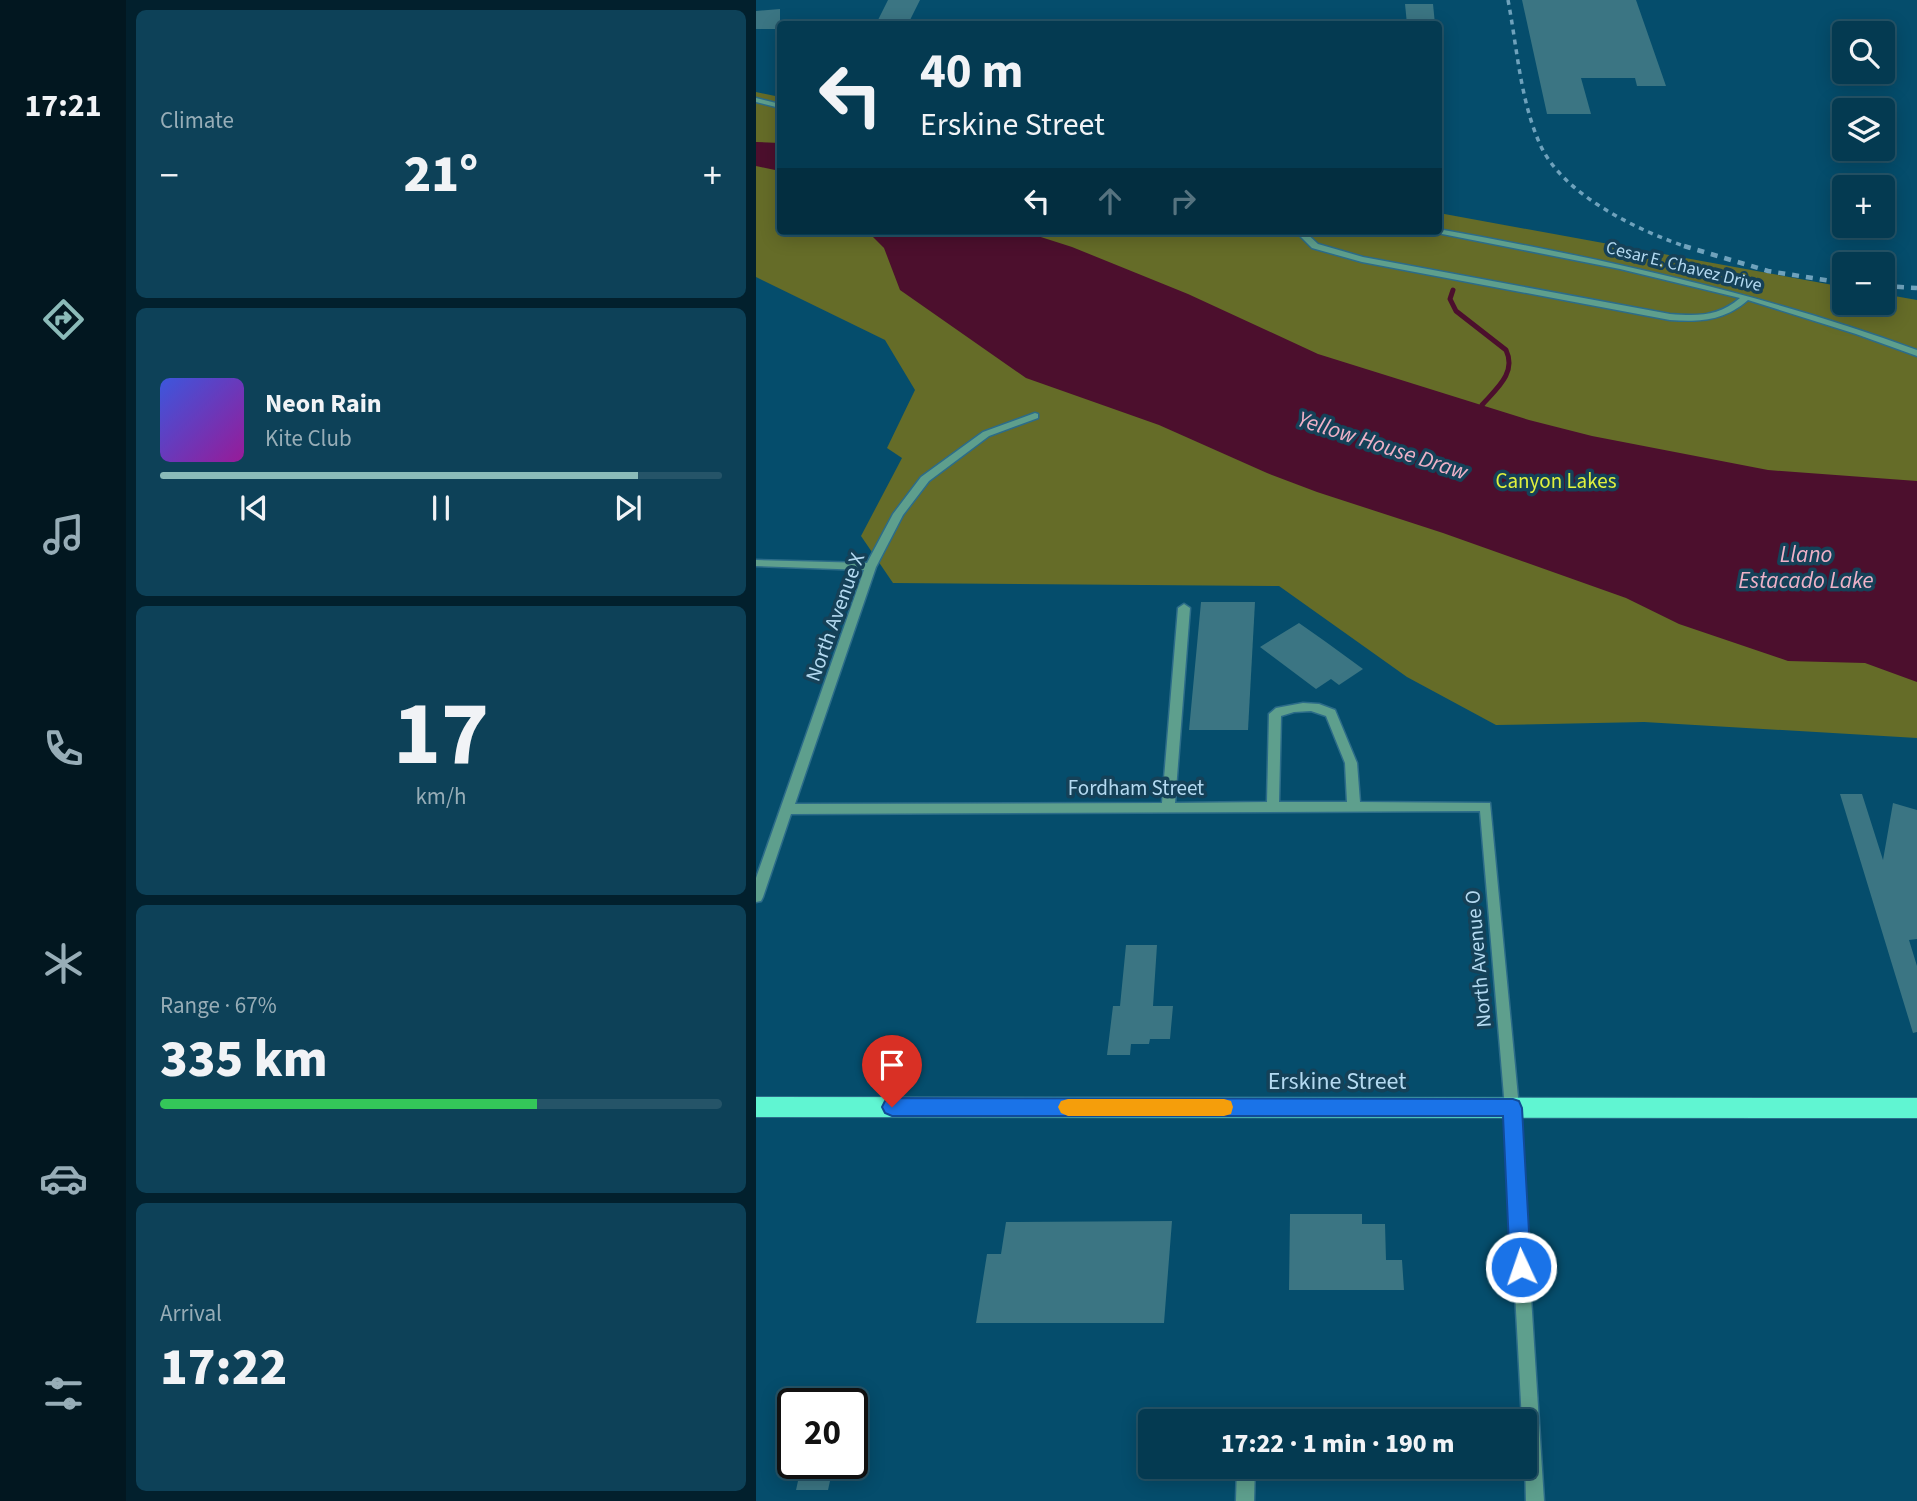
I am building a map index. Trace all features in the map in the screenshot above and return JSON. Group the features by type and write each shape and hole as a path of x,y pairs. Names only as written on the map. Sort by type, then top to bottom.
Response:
{"main road":[{"name":"Erskine Street","path":"756,1107 1917,1108"}],"street":[{"path":"756,100 777,105"},
{"name":"Cesar E. Chavez Drive","path":"1442,232 1621,265 1746,297 1861,332 1917,353"},
{"path":"1303,235 1315,246 1362,259 1670,317 1709,320 1734,309 1746,297"},
{"name":"North Avenue X","path":"756,897 871,567 898,514 926,479 986,435 1035,416"},
{"path":"756,563 871,567"},
{"path":"1168,807 1184,608"},
{"path":"1273,807 1275,714 1287,708 1326,708 1331,713 1351,763 1354,807"},
{"name":"Fordham Street","path":"787,809 1486,806"},
{"name":"North Avenue O","path":"1486,806 1513,1108 1526,1409"},
{"path":"1244,1501 1245,1479"},
{"name":"North Avenue O","path":"1532,1479 1535,1501"}],"green space":[{"name":"Canyon Lakes","path":"756,92 777,96 777,235 1442,235 1442,214 1832,285 1832,315 1895,315 1895,296 1917,300 1917,738 1644,722 1496,725 1407,677 1279,586 893,583 861,536 902,458 887,448 915,390 885,340 756,277"}],"water":[{"path":"756,142 777,143 777,170 756,166"},
{"name":"Llano Estacado Lake","path":"871,235 1034,235 1072,247 1188,294 1318,354 1529,420 1592,436 1768,470 1917,481 1917,682 1865,663 1788,661 1679,624 1626,598 1443,533 1317,492 1159,425 1026,378 900,290 884,248"}],"building":[{"path":"888,0 920,0 910,21 878,21"},
{"path":"1522,0 1636,0 1666,86 1637,86 1635,78 1581,78 1591,114 1547,114"},
{"path":"1405,4 1433,4 1435,21 1407,21"},
{"path":"780,9 777,29 756,29 756,11"},
{"path":"1201,602 1255,602 1248,730 1189,730"},
{"path":"1299,623 1363,669 1339,685 1331,679 1316,689 1260,647"},
{"path":"1840,794 1862,794 1883,860 1893,803 1917,810 1917,939 1909,940 1917,966 1917,1032 1913,1033"},
{"path":"1126,945 1157,945 1153,1006 1173,1006 1170,1039 1150,1039 1149,1044 1131,1044 1130,1055 1107,1055 1113,1006 1120,1006"},
{"path":"1290,1214 1362,1214 1362,1224 1385,1224 1386,1260 1402,1260 1404,1290 1289,1290"},
{"path":"1172,1221 1164,1323 976,1323 987,1254 1001,1254 1006,1222"},
{"path":"798,1479 830,1479 828,1490 796,1490"}],"waterway":[{"path":"1453,290 1450,299 1456,311 1506,350 1509,358 1507,373 1499,387 1482,405"}],"railway":[{"path":"1508,0 1527,108 1539,142 1550,161 1565,179 1604,208 1648,232 1686,247"},
{"path":"1686,247 1768,271 1832,281"},
{"path":"1686,247 1690,248"},
{"path":"1895,287 1917,288"}],"slow traffic":[{"path":"1068,1107 1224,1107"}],"route":[{"path":"892,1107 1513,1108 1521,1267"}],"water label":[{"name":"Yellow House Draw","path":"1383,445"}]}
